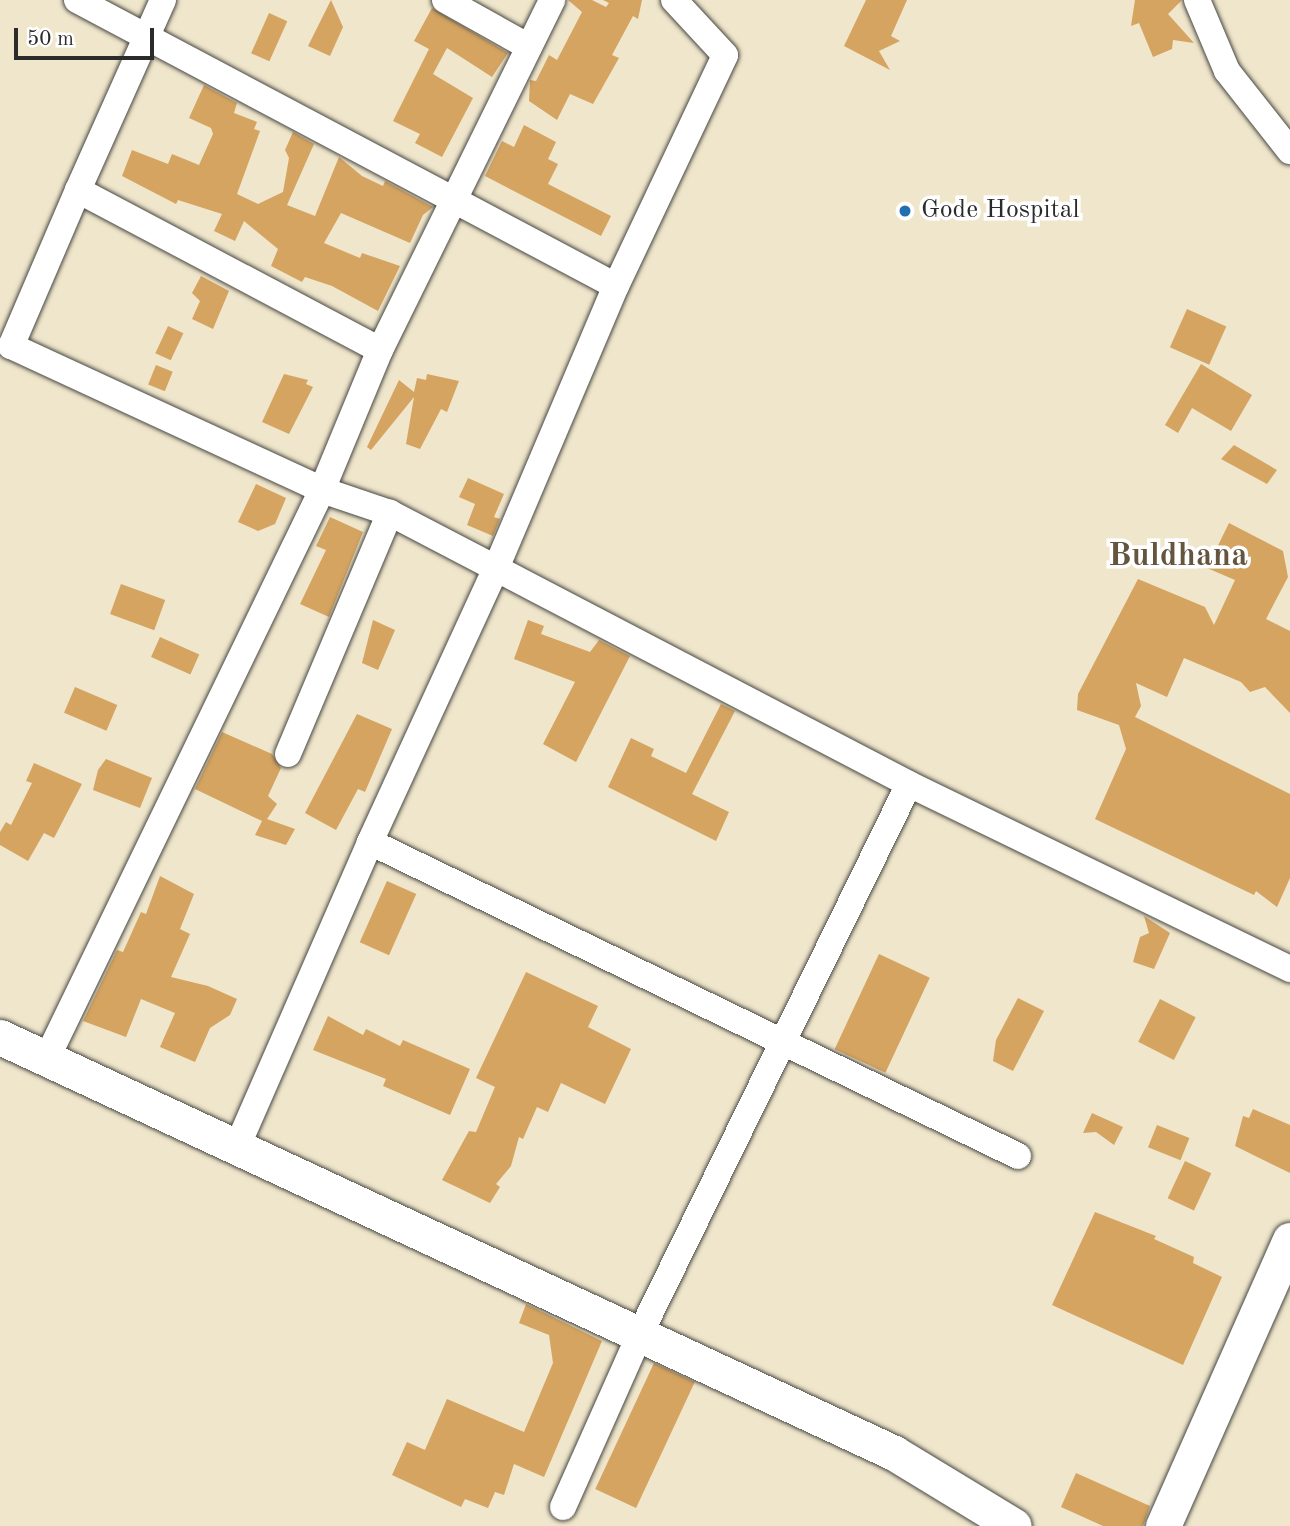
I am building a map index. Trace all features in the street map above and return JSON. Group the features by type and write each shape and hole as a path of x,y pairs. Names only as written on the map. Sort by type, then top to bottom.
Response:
{"main road":[{"path":"0,1037 894,1453 1014,1526"},
{"path":"1163,1526 1290,1240"}],"street":[{"path":"77,0 457,199 616,286"},
{"path":"163,0 149,38 78,190 11,346 322,490 390,513 497,566 909,784 1290,968"},
{"path":"445,0 528,47"},
{"path":"47,1058 322,490 380,349 457,199 552,0"},
{"path":"237,1147 370,842 497,566 616,286 725,55 674,0"},
{"path":"1197,0 1227,71 1290,150"},
{"path":"78,190 380,349"},
{"path":"288,754 390,513"},
{"path":"562,1507 640,1334 909,784"},
{"path":"370,842 1018,1156"}],"building":[{"path":"331,0 343,27 330,56 308,46"},
{"path":"568,0 592,0 606,7 609,3 603,0 642,0 638,19 633,16 612,55 619,58 593,104 570,94 557,120 529,101 530,80 536,81 549,55 557,60 582,12"},
{"path":"866,0 907,0 891,36 900,41 879,51 890,70 844,46"},
{"path":"1135,0 1182,0 1168,14 1194,43 1173,40 1172,49 1153,57 1139,23 1131,26"},
{"path":"432,8 508,53 492,77 447,48 433,74 473,98 442,157 415,143 420,134 393,121 429,49 414,41"},
{"path":"269,13 287,21 269,61 251,53"},
{"path":"204,85 237,103 234,113 257,122 254,129 260,131 237,194 258,204 283,192 289,158 285,150 293,132 314,144 287,205 315,216 339,157 362,176 383,186 385,181 433,207 423,215 410,243 341,213 324,243 360,258 362,253 400,266 378,311 332,286 305,277 302,282 271,266 278,249 244,221 235,241 214,231 222,214 178,200 176,204 122,176 132,150 168,164 172,154 199,165 213,134 211,128 189,118"},
{"path":"524,125 556,142 548,159 558,164 548,184 611,216 601,236 485,176 502,141 514,147"},
{"path":"201,276 229,291 213,329 192,319 200,301 192,293"},
{"path":"1187,309 1226,326 1209,365 1170,347"},
{"path":"168,326 183,333 171,360 155,353"},
{"path":"1201,364 1252,395 1231,431 1192,408 1178,433 1165,425"},
{"path":"156,365 173,372 165,391 148,384"},
{"path":"284,374 308,380 306,384 313,387 289,434 262,422"},
{"path":"427,374 459,381 447,412 441,409 420,449 406,444 414,397 371,450 367,447 399,380 414,392 417,378 426,380"},
{"path":"1234,445 1277,470 1267,484 1221,459"},
{"path":"468,478 504,494 494,517 500,519 493,536 467,525 475,504 459,497"},
{"path":"256,484 286,498 275,524 258,531 238,522"},
{"path":"330,517 363,532 329,617 300,604 326,550 316,546"},
{"path":"1229,523 1283,551 1288,577 1266,619 1290,631 1290,713 1265,687 1250,692 1241,682 1184,658 1167,697 1136,683 1141,706 1135,717 1290,794 1290,878 1277,907 1256,891 1254,895 1095,819 1126,749 1119,725 1077,710 1078,694 1138,579 1205,607 1214,625 1235,580 1207,568"},
{"path":"121,584 165,600 154,630 110,614"},
{"path":"373,620 395,630 378,670 362,663"},
{"path":"528,620 544,626 541,634 590,652 599,640 630,656 576,762 543,744 575,682 514,659"},
{"path":"160,637 199,654 190,675 151,657"},
{"path":"75,687 117,705 106,731 64,713"},
{"path":"721,704 735,711 692,794 729,812 716,841 608,787 631,738 654,749 651,756 686,773"},
{"path":"357,714 392,729 365,792 358,789 336,830 305,813"},
{"path":"222,732 272,754 281,768 268,796 277,804 267,819 295,829 286,845 255,835 262,821 195,789"},
{"path":"106,759 152,778 140,808 93,790 98,770"},
{"path":"34,763 82,784 54,838 44,833 28,861 0,845 0,832 6,822 11,825 32,783 26,781"},
{"path":"160,876 194,894 180,929 190,934 171,977 208,986 237,999 230,1015 210,1028 195,1062 160,1047 175,1013 141,999 126,1037 83,1021 117,950 123,952 141,912 146,914"},
{"path":"387,881 416,894 389,955 360,942"},
{"path":"1144,916 1170,933 1154,969 1133,962 1140,937 1149,933"},
{"path":"879,954 930,978 885,1073 835,1049"},
{"path":"526,972 598,1006 588,1027 631,1049 605,1104 561,1083 548,1112 537,1107 523,1139 519,1137 511,1166 496,1184 500,1187 490,1203 442,1180 469,1131 476,1132 495,1087 476,1078"},
{"path":"1018,998 1044,1011 1013,1071 993,1061 996,1040"},
{"path":"1160,999 1196,1017 1174,1060 1138,1042"},
{"path":"328,1016 363,1035 366,1029 400,1046 403,1040 470,1069 450,1115 383,1086 386,1079 313,1050"},
{"path":"1253,1109 1290,1125 1290,1173 1235,1146 1243,1116 1249,1118"},
{"path":"1092,1113 1123,1127 1114,1145 1096,1132 1083,1133"},
{"path":"1157,1125 1189,1138 1180,1160 1148,1147"},
{"path":"1185,1161 1211,1173 1194,1210 1168,1198"},
{"path":"1095,1212 1156,1236 1154,1239 1194,1257 1193,1263 1222,1277 1183,1365 1052,1305"},
{"path":"526,1304 602,1341 544,1477 514,1464 504,1495 495,1492 488,1508 465,1499 461,1507 392,1475 407,1442 425,1450 447,1399 524,1432 553,1363 549,1335 519,1323"},
{"path":"654,1363 695,1382 636,1508 595,1489"},
{"path":"1076,1473 1150,1506 1143,1526 1103,1526 1061,1507"}],"place":[{"name":"Gode Hospital","path":"905,211"}],"district":[{"name":"Buldhana","path":"1178,557"}]}
